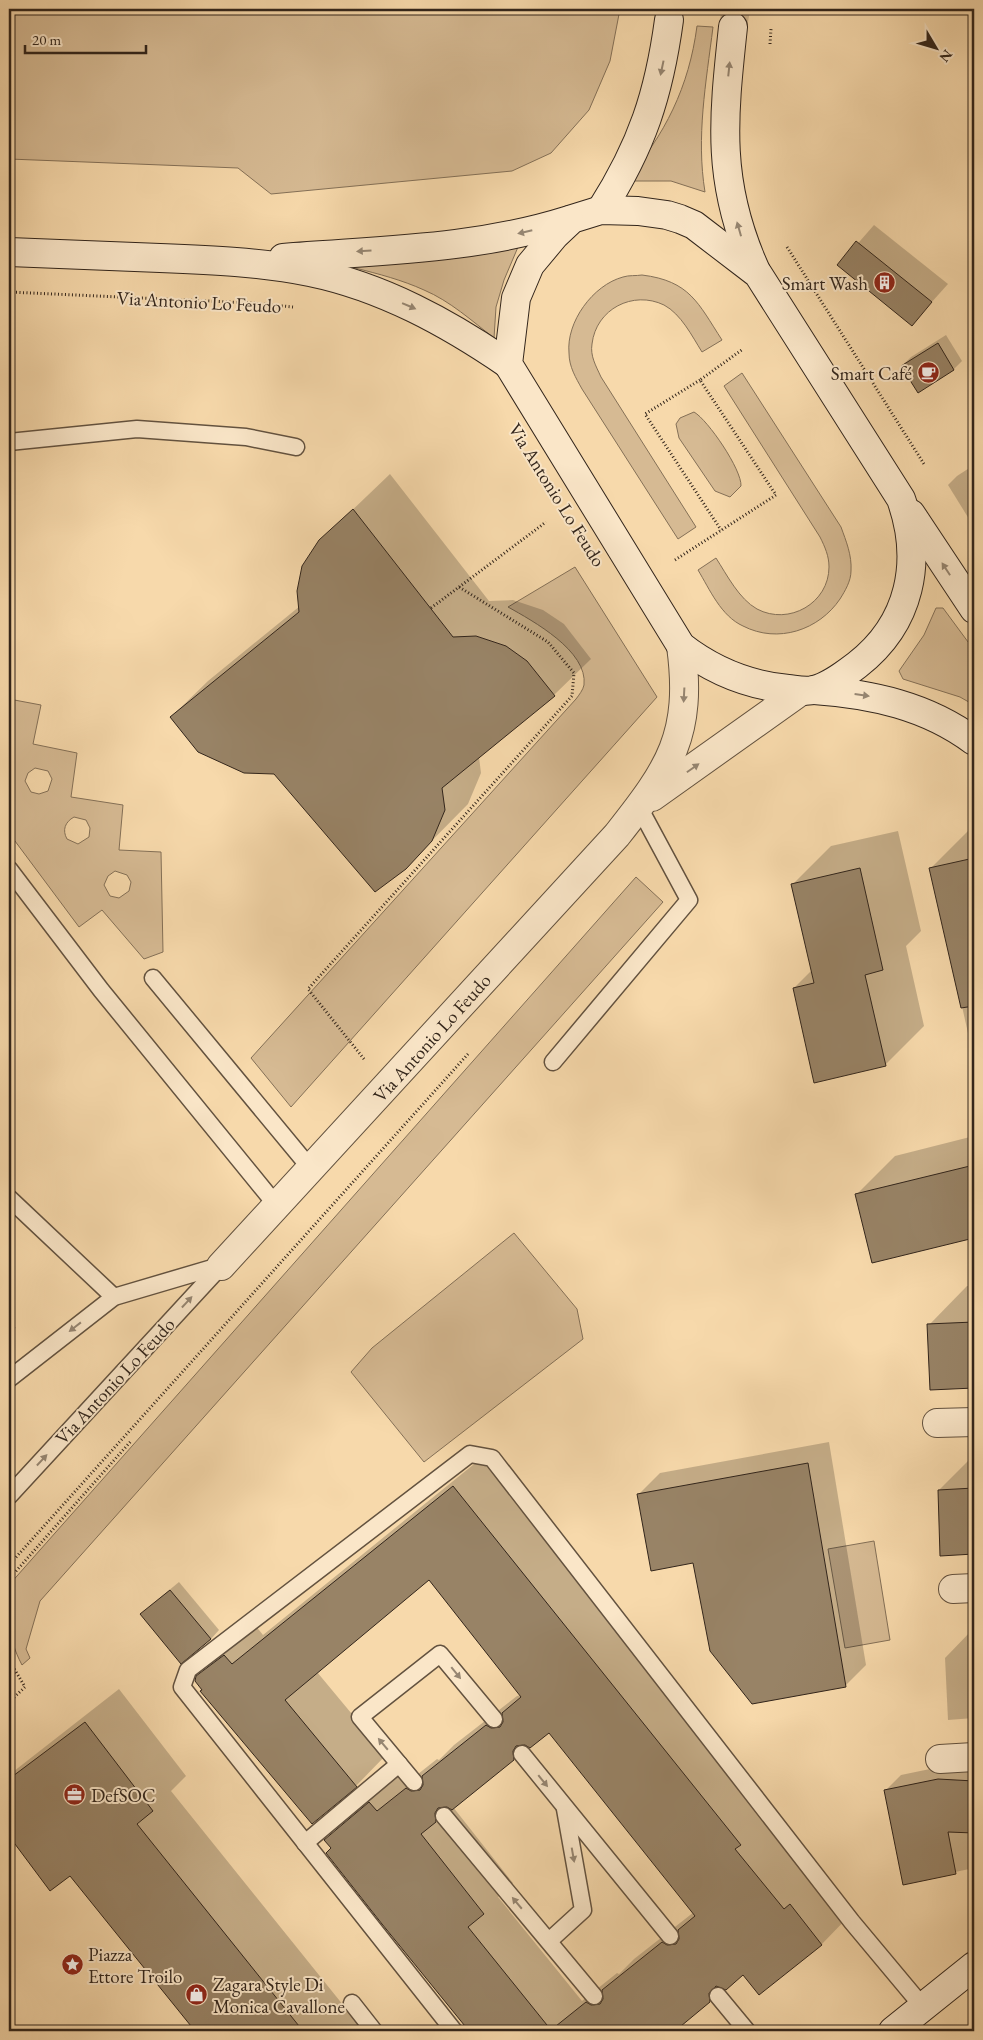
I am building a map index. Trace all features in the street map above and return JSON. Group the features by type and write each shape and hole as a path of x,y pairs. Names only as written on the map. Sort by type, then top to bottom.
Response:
{"street":[{"path":"669,20 664,57 652,109 620,179 601,210 638,211 680,219 701,230 758,274"},
{"path":"733,27 724,124 728,186 741,238 758,274 974,609"},
{"name":"Via Antonio Lo Feudo","path":"244,262 360,251 432,248 474,243 522,234 601,210"},
{"path":"572,220 540,252 523,278 514,308 508,364 681,646 706,664 735,678 768,687 882,698 918,710 944,722 974,741"},
{"name":"Via Antonio Lo Feudo","path":"9,252 244,262 311,272 364,287 425,313 477,343 508,364"},
{"name":"Via Antonio Lo Feudo","path":"639,807 807,690 847,672 867,657 883,639 897,618 907,595 912,546 909,521 901,498"},
{"name":"Via Antonio Lo Feudo","path":"221,1266 387,1087 617,834 639,807 662,775 678,736 683,718 684,690 681,646"},
{"path":"937,1423 974,1422"},
{"path":"940,1759 974,1757"},
{"path":"893,2031 974,1966"}],"lane":[{"path":"9,442 137,429 246,437 296,447"},
{"path":"553,1062 689,900 639,807"},
{"path":"9,869 101,990 277,1206"},
{"path":"153,978 311,1169"},
{"path":"9,1198 114,1297"},
{"path":"9,1379 114,1297 221,1266"},
{"name":"Via Antonio Lo Feudo","path":"9,1496 221,1266"},
{"path":"454,2031 182,1687 188,1670 470,1454 492,1458 852,1922 923,2007"},
{"path":"414,1782 360,1717 440,1654 494,1719"},
{"path":"522,1754 670,1936"},
{"path":"306,1843 399,1764"},
{"path":"549,1941 583,1910 565,1807"},
{"path":"444,1816 594,1996"},
{"path":"718,1996 747,2031"},
{"path":"352,2003 374,2031"}],"path":[{"path":"769,48 771,29"},
{"path":"785,245 928,472"},
{"name":"Via Antonio Lo Feudo","path":"9,292 252,303 297,308"},
{"path":"721,530 645,414 700,380 743,349"},
{"path":"675,560 776,495 700,380"},
{"path":"430,608 546,522"},
{"path":"387,1087 308,988 572,696 574,673 548,642 459,587"},
{"path":"9,1565 468,1053"},
{"path":"9,1331 14,1327"},
{"path":"9,1579 131,1441"},
{"path":"9,1660 25,1687 9,1702"}],"shaded area":[{"path":"9,9 620,9 610,61 589,110 551,153 512,171 271,194 238,168 9,159"},
{"path":"697,26 713,27 702,130 701,151 705,192 671,181 625,181 652,146 673,109 688,69"},
{"path":"521,240 504,280 496,307 494,338 434,295 399,280 355,268 351,263"},
{"path":"642,275 671,282 682,288 699,305 722,340 702,352 676,314 664,305 640,300 618,306 608,312 595,332 592,344 595,365 601,377 696,527 678,539 582,389 573,372 569,358 569,341 572,329 577,317 592,296 612,281 625,276"},
{"path":"742,373 841,527 851,559 849,582 840,599 831,610 809,626 784,634 756,631 735,622 717,602 698,570 716,558 745,599 757,609 769,614 782,615 794,613 805,608 815,601 827,580 828,559 820,537 724,386"},
{"path":"694,412 715,435 736,469 741,486 730,497 715,491 679,438 676,424 680,418"},
{"path":"575,567 657,697 291,1107 251,1058 582,691 584,685 583,672 577,660 568,649 557,638 508,607"},
{"path":"936,608 943,608 974,650 974,705 960,697 903,679 899,671 924,635"},
{"path":"9,699 41,705 33,744 77,753 71,797 123,805 119,850 161,852 163,952 144,959 102,910 79,927 9,833 9,740 12,728 9,721","holes":["35,768 48,771 52,779 48,791 39,794 31,792 25,781 28,773","74,817 86,820 90,828 89,837 78,844 67,839 65,836 65,826","115,871 127,875 131,882 129,891 119,898 110,896 104,885 108,876"]},
{"path":"636,877 663,902 40,1601 26,1649 30,1658 22,1665 11,1636 9,1585"},
{"path":"514,1233 577,1309 583,1339 424,1462 351,1372 372,1348"},
{"path":"874,1541 890,1640 845,1648 828,1549"}],"building":[{"name":"Smart Wash","path":"856,241 932,302 912,326 837,265"},
{"path":"938,343 954,370 918,393 901,366"},
{"path":"353,509 453,637 476,636 506,646 527,661 555,696 442,788 445,810 432,841 406,869 375,892 274,774 244,773 198,752 170,717 299,612 297,591 302,566 319,540"},
{"path":"974,858 974,1006 961,1008 929,868"},
{"path":"860,868 883,970 865,975 886,1066 814,1083 793,988 814,983 791,884"},
{"path":"974,1165 974,1238 872,1263 855,1194"},
{"path":"974,1322 974,1388 930,1390 927,1324"},
{"path":"808,1463 846,1687 752,1704 710,1651 693,1563 651,1571 637,1494"},
{"path":"453,1486 741,1845 735,1849 784,1909 790,1904 822,1945 759,1995 743,1975 726,1990 716,1986 709,1993 710,2002 675,2031 469,2031 326,1853 331,1848 324,1840 369,1802 377,1811 406,1788 411,1791 420,1790 423,1785 422,1776 486,1725 491,1728 500,1727 503,1722 502,1713 521,1697 429,1580 285,1700 357,1787 312,1824 200,1691 202,1690 195,1681 196,1676 224,1655 232,1664","holes":["549,1733 695,1916 678,1930 679,1939 676,1944 667,1945 662,1942 602,1990 603,1999 600,2004 591,2005 586,2002 551,2030 468,1927 484,1914 421,1834 436,1822 435,1813 438,1808 447,1807 452,1810 514,1760 513,1751 516,1746 525,1745 530,1748"]},
{"path":"974,1488 974,1554 940,1556 938,1490"},
{"path":"170,1590 211,1639 181,1664 140,1614"},
{"path":"85,1722 153,1811 137,1824 303,2031 195,2031 70,1876 50,1891 9,1836 9,1779"},
{"path":"938,1779 974,1781 974,1833 948,1832 956,1874 903,1885 884,1790"}],"tunnel":[{"path":"733,27 736,9"}],"place":[{"name":"Smart Wash","path":"884,283"},
{"name":"Smart Café","path":"928,373"},
{"name":"DefSOC","path":"75,1795"},
{"name":"Piazza Ettore Troilo","path":"72,1965"},
{"name":"Zagara Style Di Monica Cavallone","path":"197,1995"}]}
